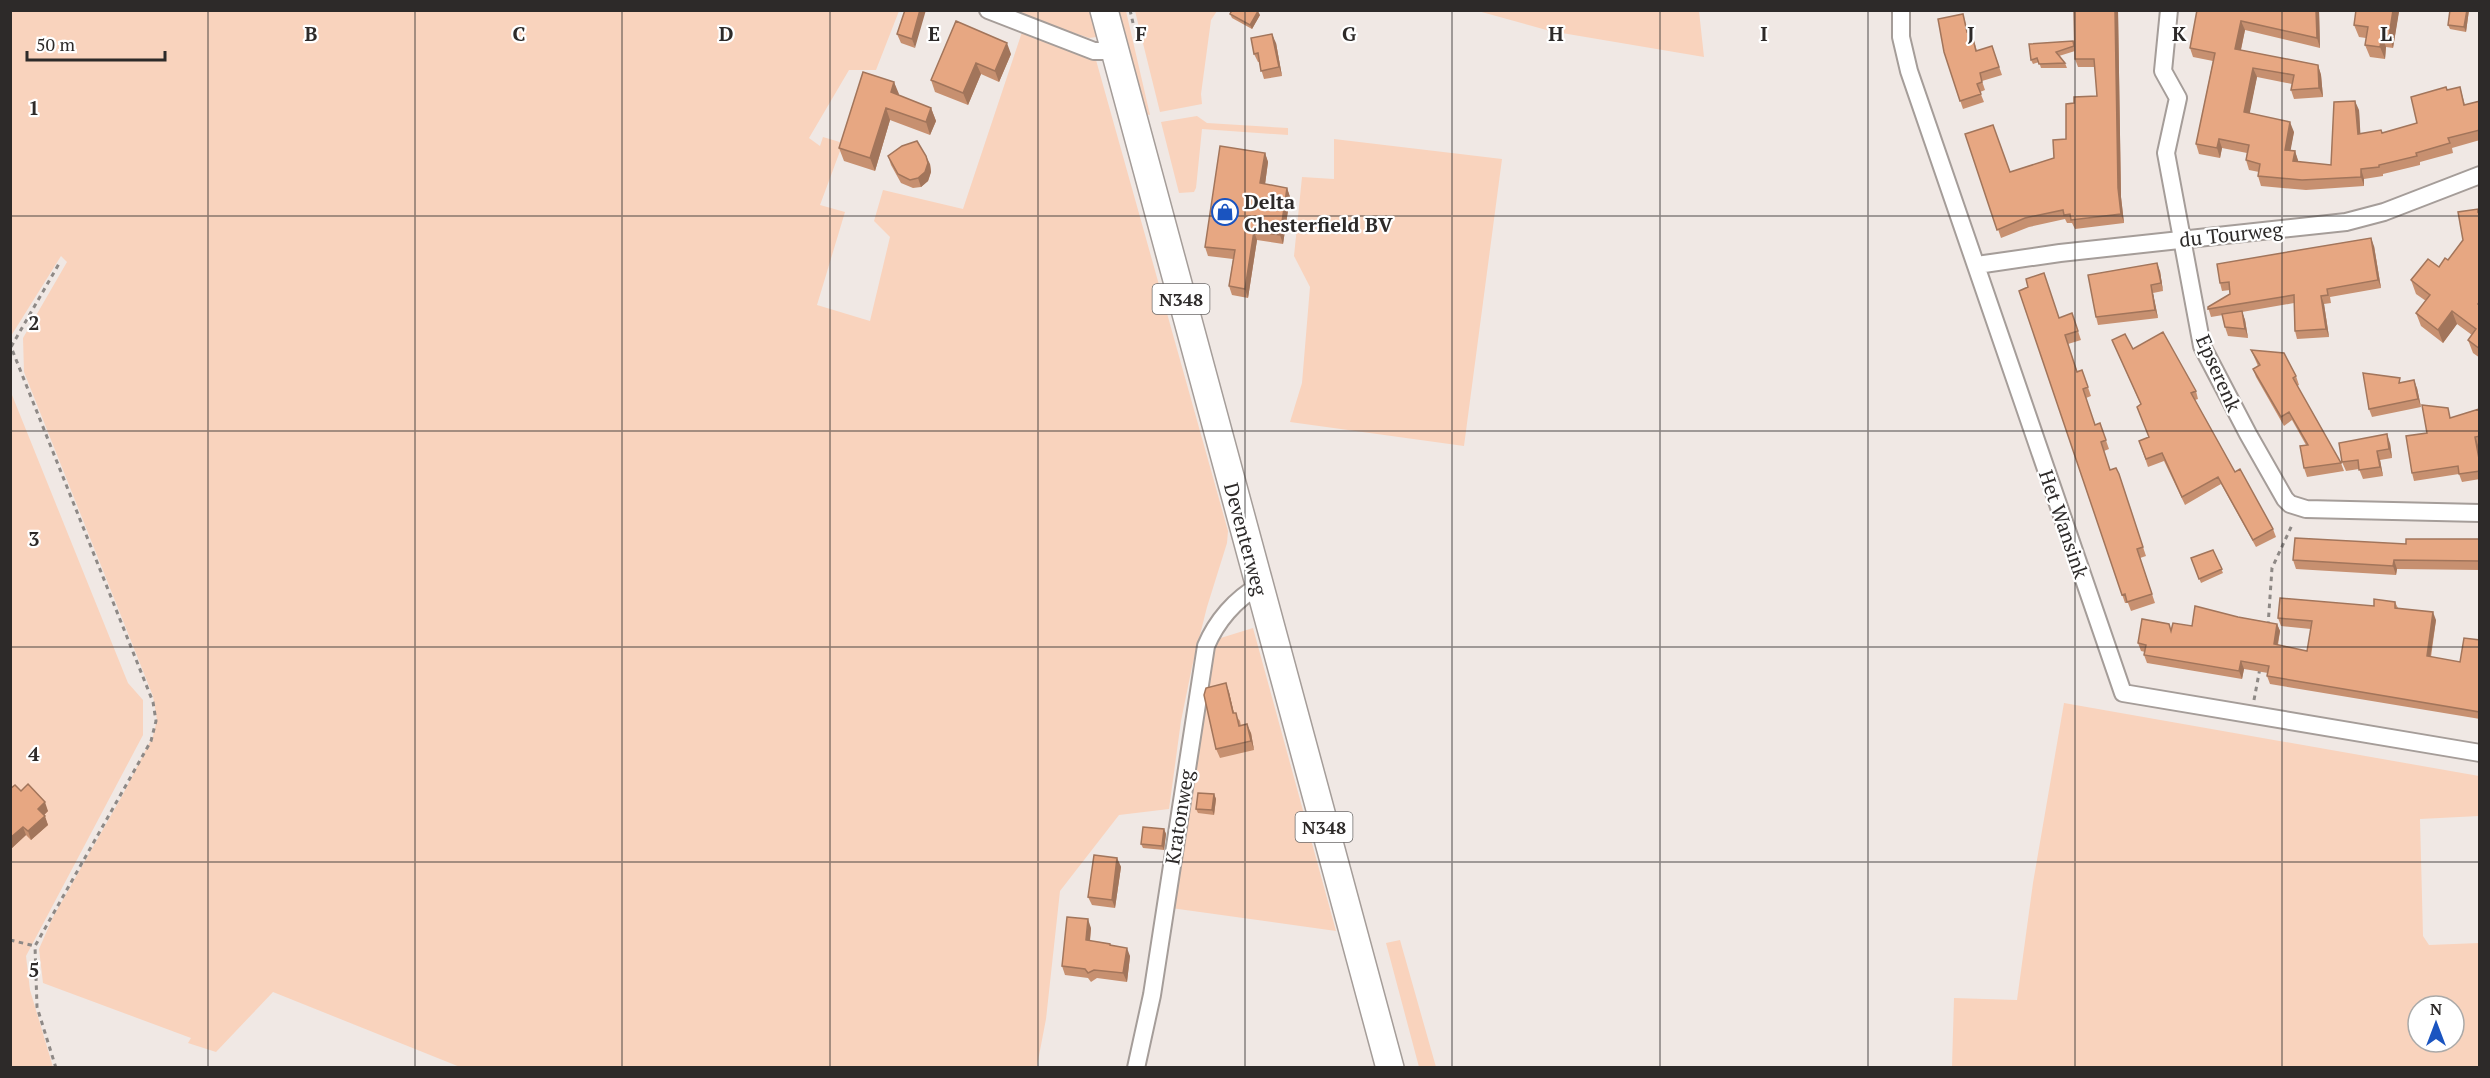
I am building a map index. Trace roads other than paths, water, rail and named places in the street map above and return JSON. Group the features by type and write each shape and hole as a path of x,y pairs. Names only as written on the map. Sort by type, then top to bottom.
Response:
{"main road":[{"name":"Deventerweg","path":"1104,10 1390,1068"}],"street":[{"path":"988,10 1094,51 1114,51"},
{"name":"Het Wansink","path":"1901,10 1901,37 1909,71 1977,265 2111,665 2123,693 2480,753"},
{"name":"Epserenk","path":"2169,10 2163,71 2178,98 2166,153 2202,346 2248,434 2286,499 2300,508 2480,513"},
{"name":"du Tourweg","path":"1977,265 2060,253 2346,222 2384,213 2480,175"},
{"name":"Kratonweg","path":"1136,1068 1152,995 1206,646 1210,635 1228,611 1259,586"}],"place":[{"name":"Delta Chesterfield BV","path":"1225,212"}]}
